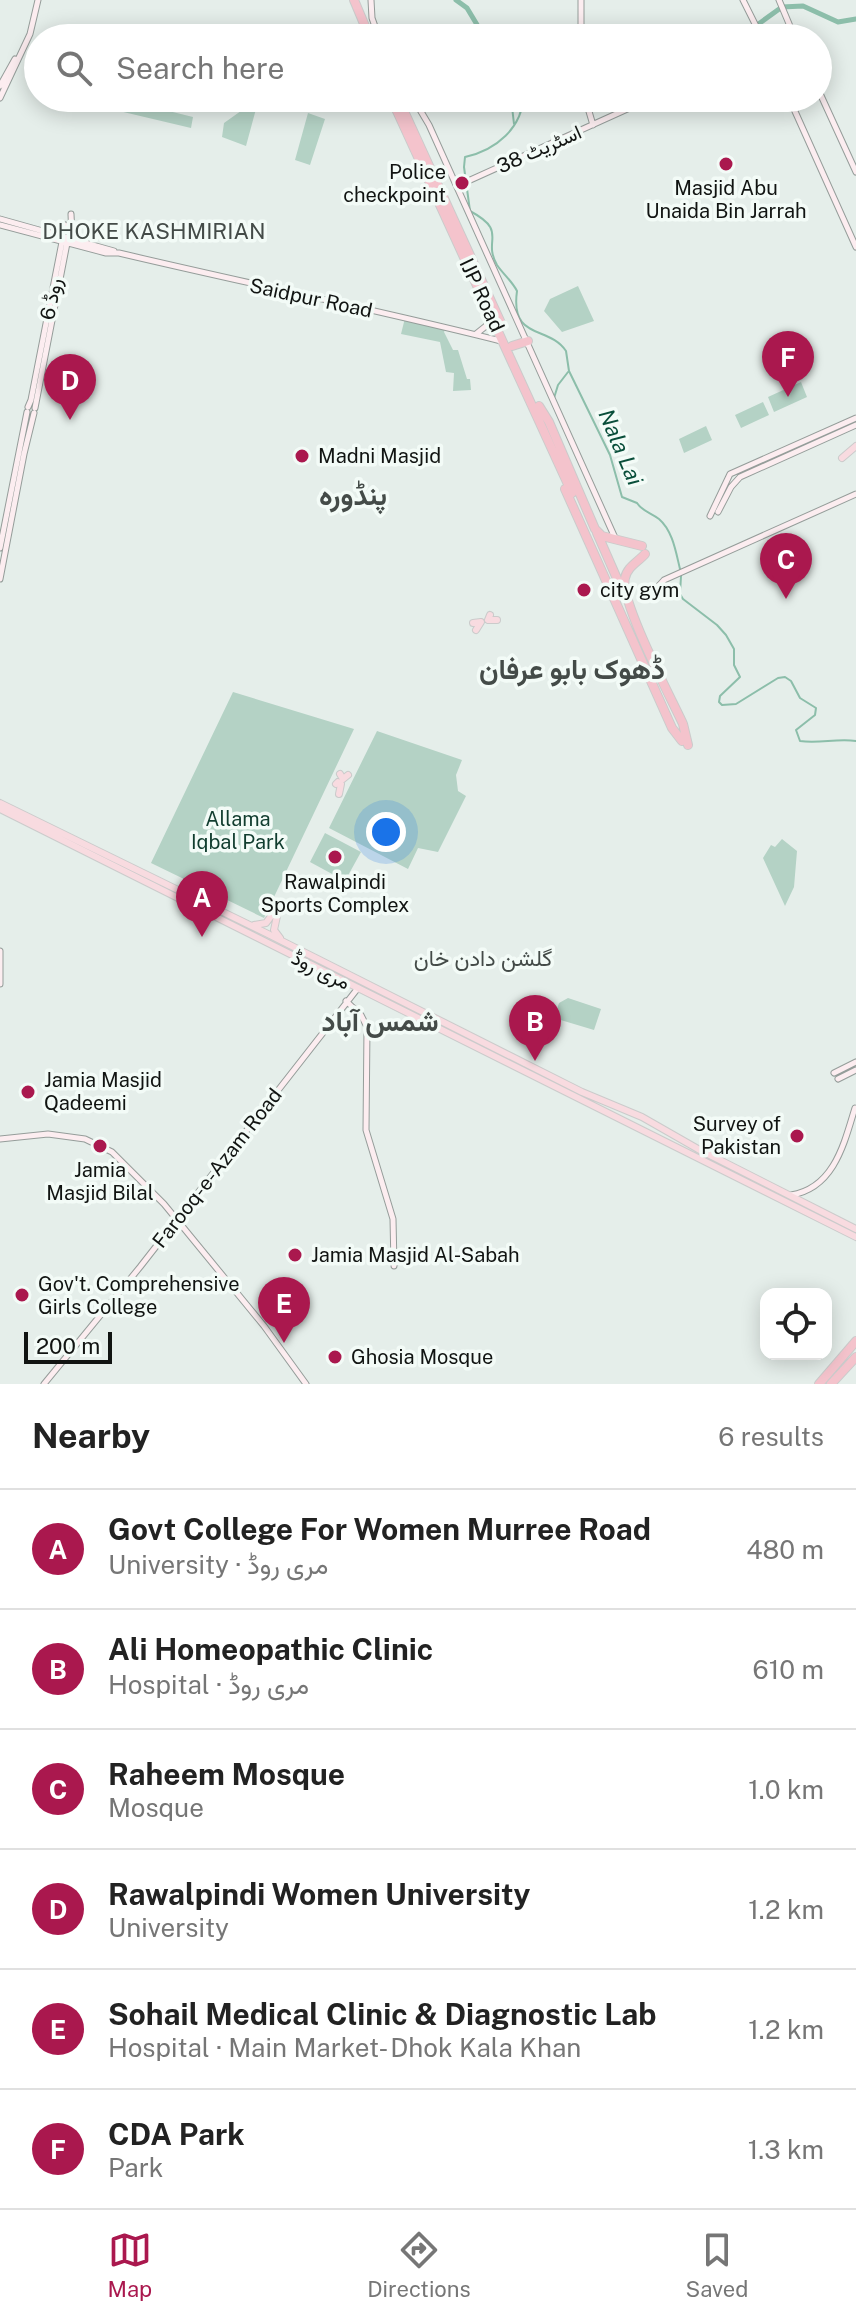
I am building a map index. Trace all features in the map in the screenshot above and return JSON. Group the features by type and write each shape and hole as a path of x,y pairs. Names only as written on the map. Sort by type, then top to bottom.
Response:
{"highway":[{"path":"352,0 361,24"},
{"name":"IJP Road","path":"397,112 490,313 508,344"},
{"name":"IJP Road","path":"404,112 574,492"},
{"path":"508,344 528,341"},
{"path":"535,405 549,422 683,724 685,743 672,728 532,418 535,405"},
{"path":"595,529 602,536 644,550 624,579 627,602"},
{"path":"595,576 606,581"},
{"path":"819,1384 856,1341"},
{"path":"831,1384 856,1357"}],"main road":[{"path":"842,458 856,446"},
{"path":"336,784 341,784 339,794"},
{"name":"مری روڈ","path":"0,806 247,924 856,1237"},
{"name":"مری روڈ","path":"33,822 358,988 580,1095 642,1117 856,1229"},
{"name":"مری روڈ","path":"247,924 261,925 274,916 274,930 285,944"},
{"path":"580,1095 635,1118 636,1123 580,1095"},
{"path":"698,1149 645,1123 642,1125 649,1132 711,1164"}],"street":[{"path":"33,24 38,0"},
{"path":"371,0 374,24"},
{"path":"581,0 581,24"},
{"path":"743,0 754,24"},
{"path":"779,0 789,24"},
{"path":"0,98 24,44"},
{"path":"0,86 22,49"},
{"path":"423,112 616,540"},
{"path":"589,112 593,125"},
{"name":"اسٹریٹ 38","path":"457,186 621,112"},
{"path":"795,112 856,247"},
{"path":"829,112 856,172"},
{"path":"62,253 72,236 71,214"},
{"name":"Saidpur Road","path":"0,222 508,344"},
{"name":"Saidpur Road","path":"0,222 67,240"},
{"path":"50,233 57,232 65,225"},
{"path":"62,253 67,240"},
{"name":"روڈ 6","path":"0,548 67,240"},
{"path":"476,335 486,326 490,313"},
{"name":"روڈ 6","path":"0,579 31,410"},
{"path":"727,480 736,479 856,418"},
{"path":"710,516 730,474 856,425"},
{"path":"718,512 736,479"},
{"path":"652,593 658,584 673,575 856,494"},
{"path":"0,951 0,984"},
{"name":"Farooq-e-Azam Road","path":"44,1384 358,988"},
{"path":"346,1001 361,1015 367,1027 366,1130 393,1219 394,1266"},
{"path":"856,1062 836,1076 856,1070"},
{"path":"790,1195 810,1190 831,1172 855,1108"},
{"path":"0,1139 48,1134 85,1139 97,1143 128,1166 176,1219 277,1343 306,1384"}],"green space":[{"path":"123,112 173,112 193,117 191,128"},
{"path":"239,112 255,112 246,146 222,137 224,123"},
{"path":"308,113 325,119 310,165 295,160"},
{"path":"578,286 594,321 562,332 544,311 550,299"},
{"path":"405,318 446,327 444,332 453,350 458,350 467,379 470,379 471,390 453,391 454,373 446,372 440,342 401,334"},
{"path":"801,382 807,397 774,412 768,397"},
{"path":"763,402 769,415 741,428 735,415"},
{"path":"706,426 712,440 684,453 679,439"},
{"name":"Allama Iqbal Park","path":"233,692 354,729 264,918 151,863"},
{"path":"377,731 462,760 456,775 458,791 466,796 438,852 418,848 408,869 329,828"},
{"name":"Rawalpindi Sports Complex","path":"325,833 361,852 345,881 310,862"},
{"path":"782,839 797,851 794,887 785,906 763,858 771,845 775,847"},
{"path":"568,998 601,1009 594,1030 554,1018 559,1003"}],"waterway":[{"path":"456,0 467,8 477,24"},
{"path":"758,24 782,7 803,6 838,22 856,19"},
{"name":"Nala Lai","path":"513,112 514,124"},
{"name":"Nala Lai","path":"521,112 506,136 487,149 465,157 470,211 482,218 492,230 493,256 517,291 519,318 532,330 559,343 566,351 569,371 610,455 622,497 637,503 664,524 673,542 680,569"},
{"name":"Nala Lai","path":"554,398 558,385 568,372"},
{"name":"Nala Lai","path":"681,576 680,594 683,599 717,625 734,649 734,665 740,677 720,696 722,705 736,704 778,678 785,677 791,681 800,698 816,708 815,715 796,730 800,741 856,741"}],"place":[{"name":"Masjid Abu Unaida Bin Jarrah","path":"726,164"},
{"name":"Police checkpoint","path":"462,183"},
{"name":"CDA Park","path":"788,397"},
{"name":"Rawalpindi Women University","path":"70,420"},
{"name":"Madni Masjid","path":"302,456"},
{"name":"city gym","path":"584,590"},
{"name":"Raheem Mosque","path":"786,599"},
{"name":"Rawalpindi Sports Complex","path":"335,857"},
{"name":"Govt College For Women Murree Road","path":"202,937"},
{"name":"Ali Homeopathic Clinic","path":"535,1061"},
{"name":"Jamia Masjid Qadeemi","path":"28,1092"},
{"name":"Survey of Pakistan","path":"797,1136"},
{"name":"Jamia Masjid Bilal","path":"100,1146"},
{"name":"Jamia Masjid Al-Sabah","path":"295,1255"},
{"name":"Gov't. Comprehensive Girls College","path":"22,1295"},
{"name":"Sohail Medical Clinic & Diagnostic Lab","path":"284,1343"},
{"name":"Ghosia Mosque","path":"335,1357"}],"district":[{"name":"DHOKE KASHMIRIAN","path":"154,231"},
{"name":"پنڈورہ","path":"353,495"},
{"name":"ڈھوک بابو عرفان","path":"572,669"},
{"name":"گلشن دادن خان","path":"483,958"},
{"name":"شمس آباد","path":"380,1021"}]}
